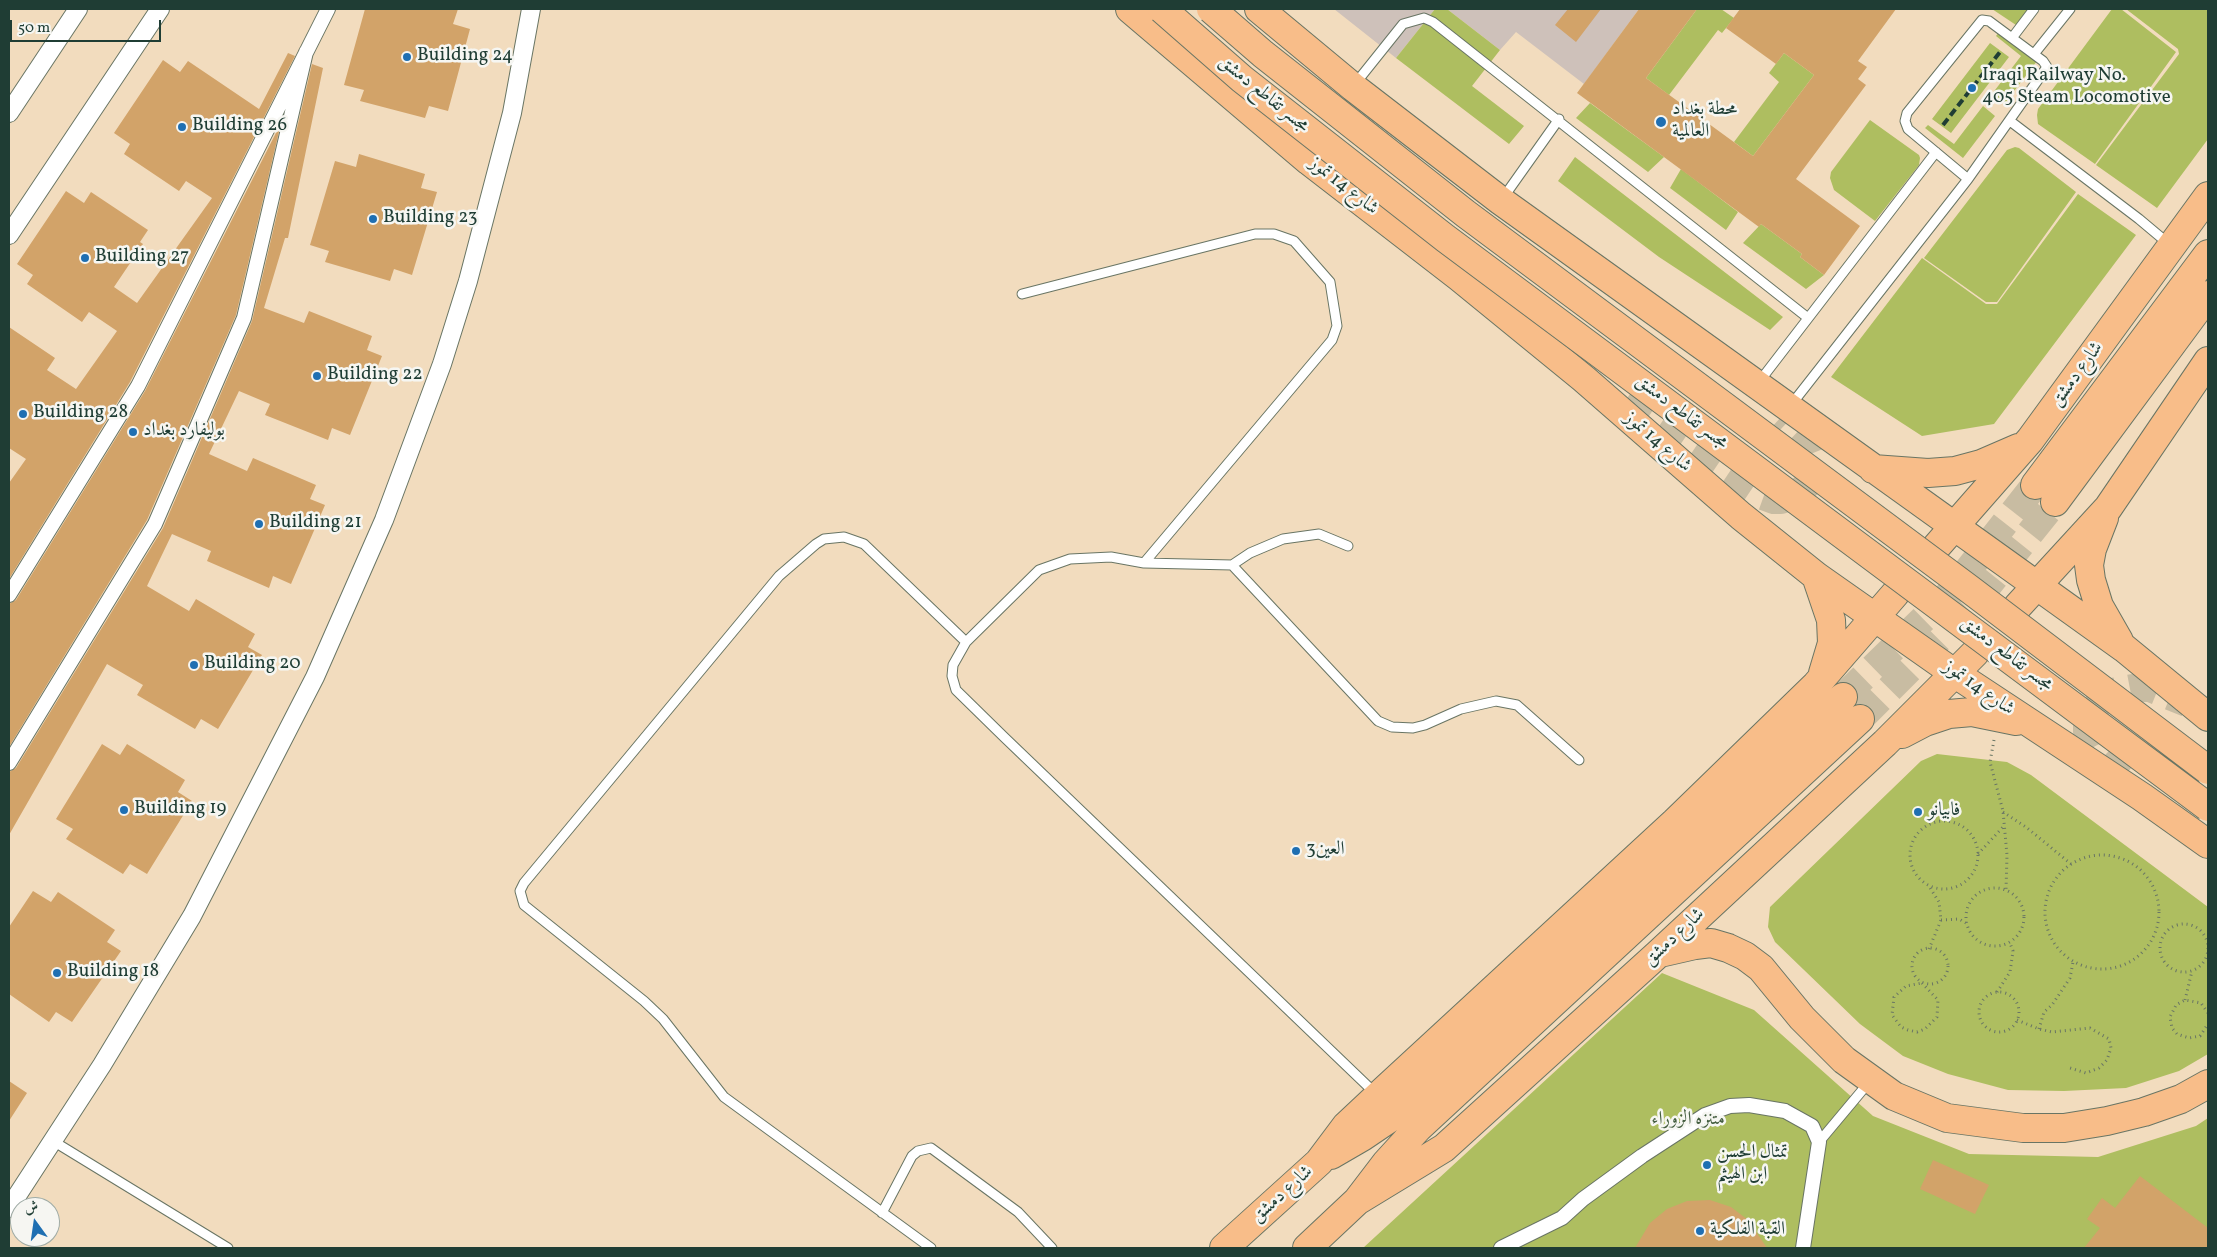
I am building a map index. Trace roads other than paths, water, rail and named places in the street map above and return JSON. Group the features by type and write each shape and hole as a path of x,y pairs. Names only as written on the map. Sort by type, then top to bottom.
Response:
{"main road":[{"name":"شارع 14 تموز","path":"1130,9 1309,161 1459,277 1584,379 1741,516 1816,576 2028,724 2142,797 2208,844"},
{"name":"مجسر تقاطع دمشق","path":"1162,9 1242,79 1445,238 2208,807"},
{"name":"مجسر تقاطع دمشق","path":"1211,9 1263,54 1466,214 1968,588 2208,770"},
{"path":"1259,9 1353,87 1500,201 1872,468 1944,537 2035,585 2124,648 2208,717"},
{"name":"شارع دمشق","path":"1944,537 2030,440 2208,196"},
{"name":"شارع دمشق","path":"2208,254 2045,494 2208,295"},
{"path":"2018,606 2035,585 2108,508 2208,361"},
{"path":"1872,468 1928,473 1955,471 1998,458 2030,440"},
{"path":"2108,508 2092,549 2091,580 2099,606 2124,648"},
{"path":"1816,576 1831,620 1832,643 1827,665 1816,685"},
{"name":"شارع دمشق","path":"1224,1248 1319,1162 1346,1126 1675,822 1816,685 1896,594"},
{"name":"شارع دمشق","path":"1357,1201 1400,1177 1444,1148 1658,954 1885,743 1975,653"},
{"name":"شارع دمشق","path":"1319,1162 1362,1137 1402,1110 1843,697"},
{"path":"1885,743 1925,722 1948,714 1972,712 2028,724"},
{"name":"شارع دمشق","path":"1307,1248 1357,1201 1418,1128 1860,719"},
{"path":"1658,954 1695,944 1712,943 1745,956 1762,968 1822,1040 1870,1081 1894,1096 1947,1118 2023,1128 2064,1128 2107,1121 2144,1112 2181,1099 2208,1084"}],"street":[{"path":"9,113 78,9"},
{"path":"9,235 160,9"},
{"path":"9,595 138,386 328,9"},
{"path":"9,1209 168,959 216,871 255,791 315,677 384,520 429,399 468,281 512,113 530,9"},
{"path":"9,764 155,524 244,318 306,52"},
{"path":"1502,1248 1562,1218 1583,1199 1679,1131 1706,1115 1730,1106 1748,1105 1786,1111 1812,1126 1819,1142 1803,1248"}],"lane":[{"path":"2012,38 2034,9"},
{"path":"2034,54 2070,9"},
{"path":"1353,87 1402,24 1424,18 1433,22 1559,119 1808,318"},
{"path":"1789,408 1968,179 2046,70 2045,63 1989,21 1981,21 1907,113 1905,121 1908,129 1968,179"},
{"path":"1500,201 1559,119"},
{"path":"2010,121 2139,219 2172,247"},
{"path":"1756,385 1936,152"},
{"path":"1022,294 1256,234 1274,234 1294,241 1330,282 1336,326 1332,340 1144,563"},
{"path":"1348,546 1319,534 1301,536 1275,543 1250,553 1232,565 1144,563 1111,557 1070,559 1039,570 966,642 953,665 952,676 956,690 1378,1096"},
{"path":"931,1248 724,1096 664,1020 644,1001 524,905 520,891 524,882 779,576 824,539 844,537 864,544 966,642"},
{"path":"1232,565 1378,721 1392,727 1413,728 1461,710 1496,701 1517,705 1579,760"},
{"path":"1819,1142 1870,1081"},
{"path":"53,1141 228,1248"},
{"path":"882,1213 912,1156 918,1150 931,1148 1018,1212 1052,1248"}],"tunnel":[{"path":"1624,403 1763,496 1774,500 1781,500 1796,495 1809,483 1816,469 1816,455 1810,440 1783,415"},
{"path":"1843,697 1949,594 2035,485"},
{"path":"1860,719 1970,608 2055,502"},
{"path":"2123,777 2100,756 2087,732 2087,725 2099,702 2112,692 2133,688 2150,688 2187,703"}],"railway":[{"path":"1943,125 2000,52"}],"place":[{"name":"Building 24","path":"407,57"},
{"name":"Iraqi Railway No. 405 Steam Locomotive","path":"1972,88"},
{"name":"محطة بغداد العالمية","path":"1661,122"},
{"name":"Building 26","path":"182,127"},
{"name":"Building 23","path":"373,219"},
{"name":"Building 27","path":"85,258"},
{"name":"Building 22","path":"317,376"},
{"name":"Building 28","path":"23,414"},
{"name":"بوليفارد بغداد","path":"133,432"},
{"name":"Building 21","path":"259,524"},
{"name":"Building 20","path":"194,665"},
{"name":"Building 19","path":"124,810"},
{"name":"فابيانو","path":"1918,812"},
{"name":"العين3","path":"1296,851"},
{"name":"Building 18","path":"57,973"},
{"name":"تمثال الحسن ابن الهيثم","path":"1707,1165"},
{"name":"القبة الفلكية","path":"1700,1231"}],"park label":[{"name":"متنزه الزوراء","path":"1688,1121"}]}
